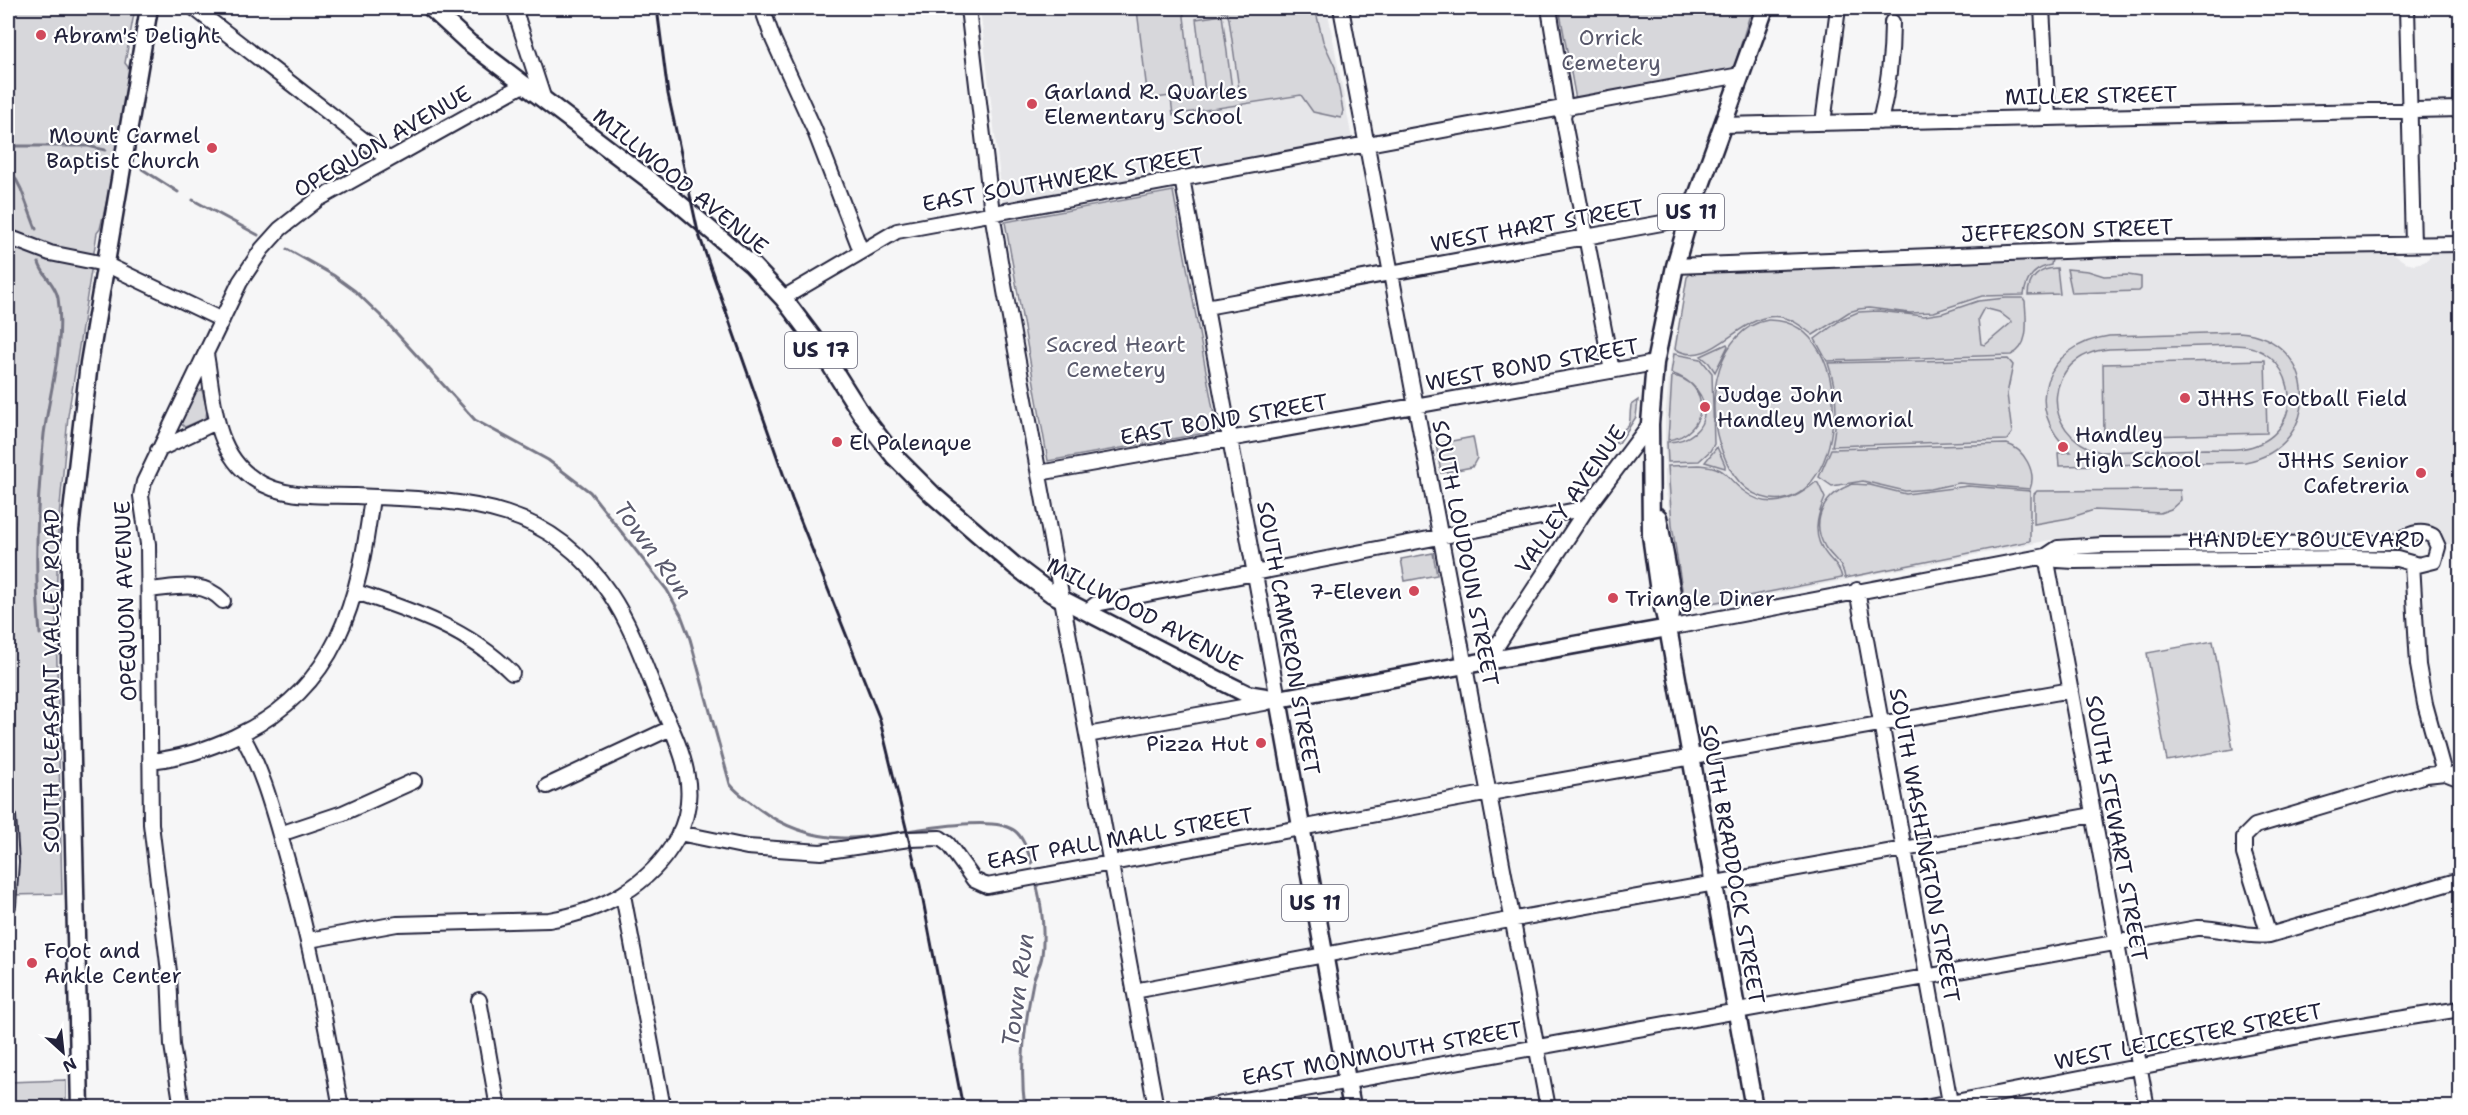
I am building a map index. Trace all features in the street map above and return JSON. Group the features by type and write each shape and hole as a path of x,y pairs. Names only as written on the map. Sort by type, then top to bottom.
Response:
{"main road":[{"name":"SOUTH PLEASANT VALLEY ROAD","path":"80,1107 70,674 70,530 82,413 105,264 150,8"},
{"name":"MILLWOOD AVENUE","path":"431,8 468,42 712,230 752,265 783,298 814,339 874,432 904,466 975,532 1052,594 1062,597 1247,694 1278,699 1668,627"},
{"name":"VALLEY AVENUE","path":"1650,424 1655,363 1675,266 1689,219 1765,8"},
{"name":"SOUTH BRADDOCK STREET","path":"1650,424 1650,491 1654,560 1754,1107"},
{"name":"SOUTH CAMERON STREET","path":"1278,699 1352,1107"}],"street":[{"path":"194,8 388,159"},
{"path":"514,8 544,100"},
{"path":"762,8 772,39 814,129 861,251"},
{"path":"968,8 993,213 1155,1107"},
{"name":"SOUTH LOUDOUN STREET","path":"1341,8 1548,1107"},
{"path":"1549,8 1565,108 1563,117 1612,371"},
{"path":"1823,123 1838,8"},
{"path":"2042,8 2048,117"},
{"path":"2407,8 2413,245"},
{"path":"1880,122 1892,51 1892,22"},
{"name":"EAST SOUTHWERK STREET","path":"783,298 897,231 1740,75"},
{"name":"OPEQUON AVENUE","path":"182,1107 172,1045 166,944 153,853 148,544 141,496 144,482 252,263 280,229 317,200 523,85"},
{"name":"MILLER STREET","path":"1722,125 2460,109"},
{"name":"SOUTH CAMERON STREET","path":"1182,178 1278,699"},
{"name":"WEST HART STREET","path":"1206,307 1689,219"},
{"path":"8,237 50,253 105,264 222,320"},
{"name":"JEFFERSON STREET","path":"1675,266 2115,249 2460,244"},
{"path":"206,354 216,422 229,452 238,465 256,481 292,494 447,501 500,510 533,523 567,545 597,576 622,615 687,770 688,808 679,833 658,864 622,895 587,911 549,920 397,924 309,940"},
{"name":"WEST BOND STREET","path":"1417,406 1655,363"},
{"name":"EAST BOND STREET","path":"1039,473 1417,406"},
{"path":"158,450 216,422"},
{"name":"VALLEY AVENUE","path":"1487,661 1587,508 1650,424"},
{"path":"150,761 197,753 241,734 287,705 317,673 338,639 356,592 367,539 372,497"},
{"path":"1087,611 1096,604 1587,508"},
{"name":"HANDLEY BOULEVARD","path":"1668,627 2046,556 2055,549 2066,547 2391,543 2420,532 2433,536 2438,547 2434,561 2424,564 2397,559 2074,561 2058,560 2046,556"},
{"path":"2278,543 2278,558"},
{"path":"2169,545 2169,560"},
{"name":"SOUTH STEWART STREET","path":"2046,556 2147,1107"},
{"path":"2412,563 2418,665 2425,704 2444,773"},
{"path":"149,590 202,587 216,593 223,600"},
{"name":"SOUTH WASHINGTON STREET","path":"1857,590 1950,1105"},
{"path":"356,592 456,630 496,657 512,673"},
{"name":"EAST PALL MALL STREET","path":"679,833 747,847 821,852 909,839 940,838 948,843 974,880 987,886 1490,793 2071,690"},
{"path":"1087,735 1264,704 1278,699"},
{"path":"547,786 671,728"},
{"path":"241,734 263,781 309,940 341,1107"},
{"path":"2460,779 2444,773 2426,775 2261,823 2248,831 2244,837 2244,854 2269,936 2460,880"},
{"path":"280,834 343,813 414,782"},
{"path":"1134,991 1513,919 2093,815"},
{"path":"8,816 12,862 8,906"},
{"path":"622,895 663,1107"},
{"name":"EAST MONMOUTH STREET","path":"1200,1107 2196,928 2219,929 2254,937 2269,936"},
{"path":"479,1000 498,1107"},
{"name":"WEST LEICESTER STREET","path":"1924,1107 1950,1105 2331,1030 2460,1010"}],"shaded area":[{"path":"980,8 1327,8 1352,139 1003,204"},
{"name":"Handley High School","path":"2460,252 2460,544 2447,544 2439,531 2431,527 2405,528 2401,533 2393,534 2061,538 1685,611 1665,485 1665,418 1671,358 1689,271 1928,260 2386,253 2414,264 2424,262 2433,254"}],"green space":[{"path":"8,8 135,8 125,63 131,77 117,137 111,183 100,229 97,233 68,416 58,529 56,619 62,894 8,895"},
{"path":"1183,8 1193,93 1148,99 1137,10"},
{"path":"1210,8 1315,8 1323,41 1335,67 1343,111 1341,118 1313,112 1301,95 1173,115 1171,99 1239,89 1227,13"},
{"name":"Orrick Cemetery","path":"1559,8 1752,8 1733,71 1576,100"},
{"path":"1222,15 1232,89 1205,92 1196,19"},
{"name":"Sacred Heart Cemetery","path":"1173,191 1217,431 1048,461 1005,222"},
{"path":"2052,259 2051,265 2045,266 2032,275 2024,295 1982,296 1934,312 1910,313 1859,309 1849,312 1813,335 1789,319 1770,317 1755,321 1703,352 1689,354 1675,349 1687,277 1692,272"},
{"path":"2051,268 2057,268 2060,294 2028,295 2030,284 2036,275"},
{"path":"2067,269 2088,271 2104,276 2141,277 2141,289 2139,291 2072,293"},
{"path":"2023,298 2026,331 2022,345 2017,351 2011,355 1827,361 1815,339 1842,319 1858,312 1878,311 1924,316 1943,313 1978,301","holes":["1984,308 1999,312 2012,322 1985,345 1981,344 1978,319"]},
{"path":"1768,320 1799,328 1820,351 1831,383 1833,418 1827,453 1812,481 1791,497 1762,497 1739,482 1725,459 1715,425 1715,387 1727,351 1737,337 1751,326"},
{"path":"2239,332 2266,339 2285,353 2298,372 2302,394 2300,416 2289,436 2271,452 2245,462 2059,466 2058,453 2071,452 2056,435 2047,417 2044,398 2047,381 2056,365 2069,352 2087,342 2109,336","holes":["2234,345 2254,348 2270,357 2281,371 2288,387 2289,404 2284,420 2273,435 2256,445 2231,449 2100,452 2080,443 2066,429 2058,413 2056,396 2061,379 2071,365 2087,354 2109,349"]},
{"path":"1727,344 1728,346 1715,372 1701,356"},
{"path":"1674,354 1701,359 1712,373 1714,444 1699,461 1668,462 1667,442 1683,439 1694,433 1701,424 1704,413 1703,401 1697,390 1686,380 1671,373"},
{"path":"2008,359 2013,365 2007,394 2012,433 2007,440 1832,446 1836,404 1834,384 1828,363"},
{"name":"JHHS Football Field","path":"2265,360 2267,433 2104,437 2103,364"},
{"path":"1672,376 1685,380 1694,387 1699,397 1700,408 1698,419 1692,429 1682,436 1668,440"},
{"path":"202,390 207,410 206,418 185,427 181,424 181,420 195,391"},
{"path":"1638,400 1636,417 1619,443 1616,443 1615,436 1628,425 1631,405"},
{"path":"1473,437 1477,458 1472,467 1441,473 1436,444"},
{"path":"2007,444 2019,451 2028,462 2032,476 2030,489 1959,483 1905,491 1863,481 1832,486 1819,477 1831,449"},
{"path":"1717,447 1725,465 1725,468 1705,462"},
{"path":"1699,465 1716,468 1745,492 1764,501 1782,501 1791,498 1816,482 1818,483 1825,498 1819,513 1817,534 1822,548 1838,568 1842,578 1685,608 1672,525 1668,466"},
{"path":"1853,484 1870,485 1906,494 1968,486 2030,491 2030,541 1845,578 1840,565 1825,547 1819,527 1823,508 1828,501 1843,488"},
{"path":"2180,490 2181,500 2171,509 2160,513 2094,510 2069,518 2034,524 2034,494 2037,491"},
{"path":"1433,553 1437,575 1405,581 1401,559"},
{"path":"2213,641 2233,749 2167,761 2147,653"},
{"path":"66,1080 66,1107 8,1107 8,1082"}],"waterway":[{"name":"Town Run","path":"8,146 88,146 105,150"},
{"path":"8,164 21,189 36,229"},
{"name":"Town Run","path":"142,169 178,192"},
{"name":"Town Run","path":"193,200 258,235"},
{"name":"Town Run","path":"287,249 333,275 355,291 380,315 475,420 548,460 590,492 667,590 681,615 690,639 730,784 740,794 767,814 787,825 809,833 831,837 860,837 959,825 1002,825 1018,834 1032,863"},
{"path":"39,263 57,293 60,315 56,366 44,434 40,484 37,534 40,634"},
{"name":"Town Run","path":"1025,1108 1023,1092 1025,1029 1033,982 1043,947 1040,900 1036,882"}],"railway":[{"path":"657,8 668,94 698,232 792,499 879,717 920,885 963,1108"}],"place":[{"name":"Abram's Delight","path":"41,35"},
{"name":"Garland R. Quarles Elementary School","path":"1032,104"},
{"name":"Mount Carmel Baptist Church","path":"212,148"},
{"name":"JHHS Football Field","path":"2185,398"},
{"name":"Judge John Handley Memorial","path":"1705,407"},
{"name":"El Palenque","path":"837,442"},
{"name":"Handley High School","path":"2063,447"},
{"name":"JHHS Senior Cafetreria","path":"2421,473"},
{"name":"7-Eleven","path":"1414,591"},
{"name":"Triangle Diner","path":"1613,598"},
{"name":"Pizza Hut","path":"1261,743"},
{"name":"Foot and Ankle Center","path":"32,963"}]}
